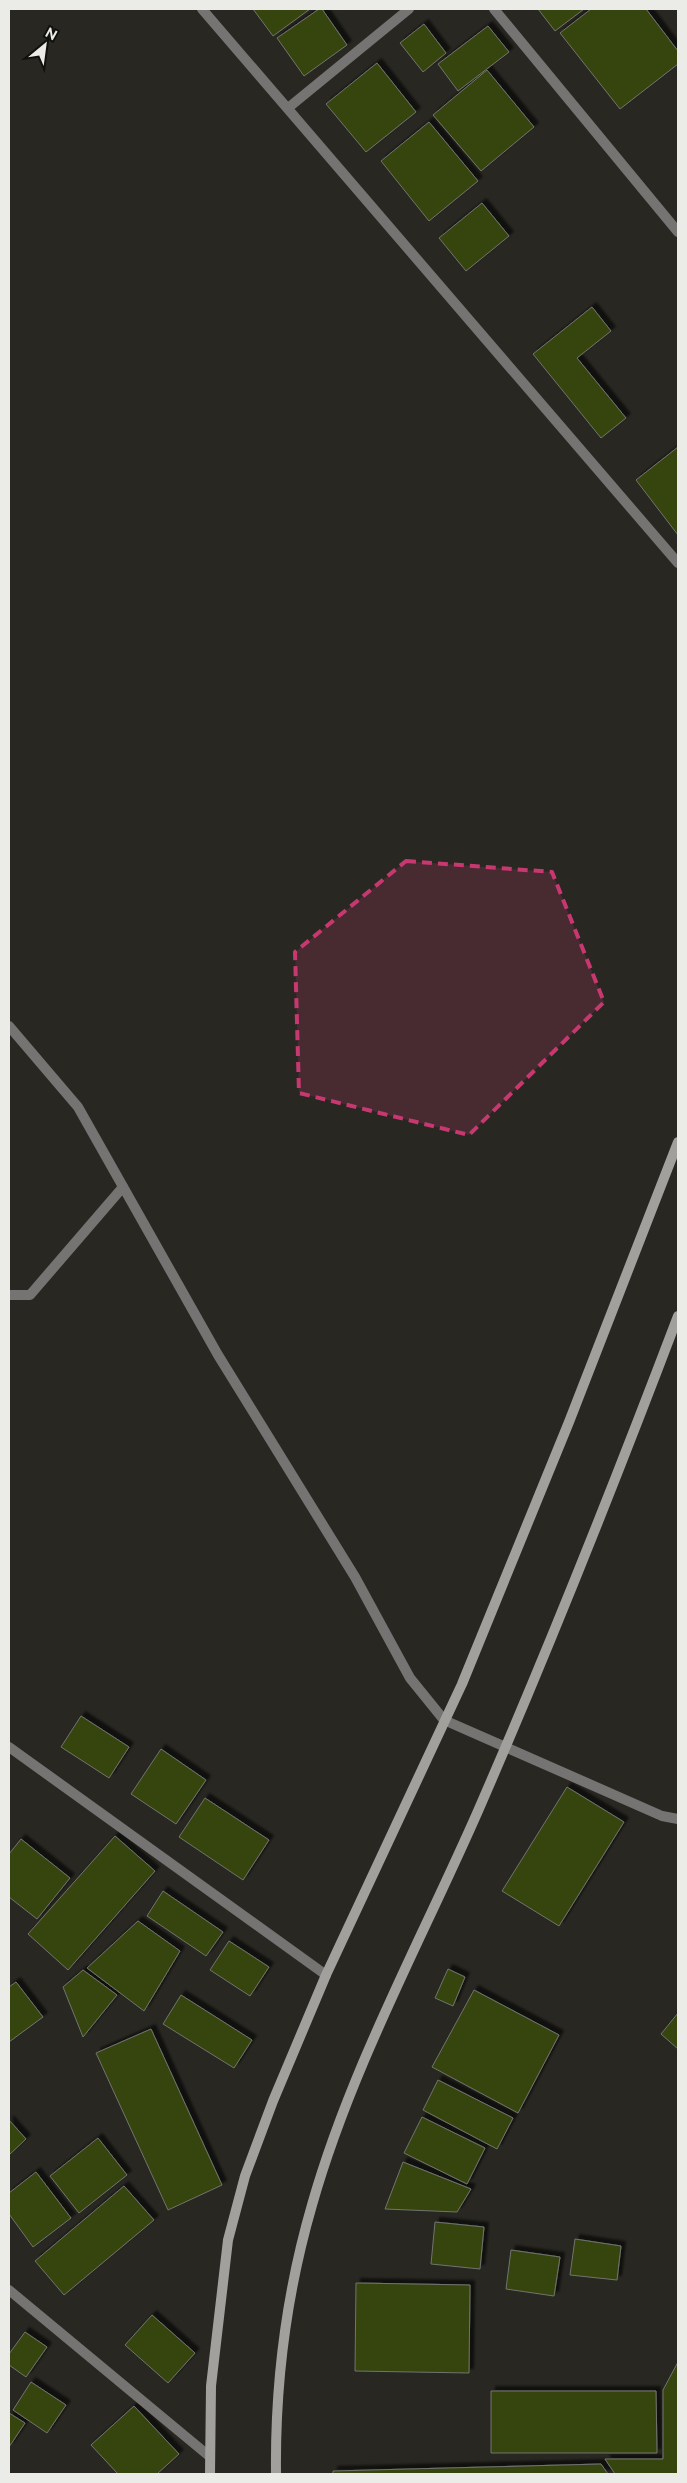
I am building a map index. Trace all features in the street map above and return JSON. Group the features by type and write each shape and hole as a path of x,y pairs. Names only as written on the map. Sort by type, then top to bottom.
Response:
{"main road":[{"path":"210,2474 211,2386 228,2240 245,2176 273,2101 326,1975 462,1684 540,1494 678,1142"},
{"path":"276,2474 278,2403 287,2328 298,2256 313,2201 342,2118 374,2038 506,1747 628,1448 678,1316"}],"street":[{"path":"202,9 678,563"},
{"path":"288,108 409,9"},
{"path":"494,9 678,232"},
{"path":"9,1026 78,1107 218,1354 355,1577 410,1678 444,1720 662,1816 678,1819"},
{"path":"9,1295 30,1295 123,1187"},
{"path":"9,1747 326,1975"},
{"path":"9,2290 209,2456"}],"highlighted area":[{"path":"406,861 552,872 604,1002 469,1135 299,1093 295,952"}],"building":[{"path":"253,9 310,9 273,36"},
{"path":"319,9 322,9 347,45 304,76 277,38"},
{"path":"538,9 584,9 555,31"},
{"path":"591,9 646,9 678,51 678,64 620,109 560,33"},
{"path":"424,24 446,53 423,72 400,43"},
{"path":"488,26 509,52 458,91 438,64"},
{"path":"377,63 416,112 366,152 326,104"},
{"path":"487,70 534,127 481,171 433,115"},
{"path":"429,122 478,181 429,221 381,161"},
{"path":"482,203 509,236 466,271 439,238"},
{"path":"592,307 611,331 577,358 626,418 601,438 533,354"},
{"path":"678,447 678,535 636,480"},
{"path":"81,1716 129,1747 109,1778 61,1747"},
{"path":"161,1749 206,1780 176,1824 131,1794"},
{"path":"567,1787 624,1822 559,1926 502,1891"},
{"path":"205,1798 269,1840 243,1880 179,1837"},
{"path":"115,1836 155,1871 68,1970 28,1934"},
{"path":"21,1839 70,1878 37,1919 9,1897 9,1854"},
{"path":"163,1891 223,1932 206,1956 147,1916"},
{"path":"138,1921 180,1951 144,2011 87,1968"},
{"path":"229,1941 269,1967 250,1996 210,1970"},
{"path":"448,1969 465,1977 453,2006 435,1998"},
{"path":"83,1970 117,1995 83,2037 63,1987"},
{"path":"16,1982 43,2017 9,2042 9,1987"},
{"path":"474,1990 559,2035 518,2113 432,2067"},
{"path":"181,1995 252,2040 234,2068 163,2024"},
{"path":"678,2013 678,2049 661,2034"},
{"path":"151,2029 222,2185 168,2210 96,2053"},
{"path":"438,2080 513,2118 497,2149 423,2110"},
{"path":"422,2117 485,2148 467,2184 404,2153"},
{"path":"9,2120 26,2139 9,2155"},
{"path":"98,2138 127,2175 79,2213 50,2176"},
{"path":"403,2162 471,2189 457,2212 385,2209"},
{"path":"36,2172 71,2218 33,2247 9,2214 9,2193"},
{"path":"124,2186 154,2220 64,2295 35,2261"},
{"path":"435,2222 484,2227 480,2269 431,2264"},
{"path":"575,2239 621,2246 617,2280 570,2275"},
{"path":"511,2250 560,2257 554,2296 506,2289"},
{"path":"356,2283 470,2285 469,2373 355,2371"},
{"path":"152,2315 195,2353 168,2383 125,2345"},
{"path":"25,2332 47,2347 26,2377 9,2365 9,2354"},
{"path":"678,2362 678,2474 615,2474 605,2459 663,2459 663,2390"},
{"path":"31,2382 66,2405 47,2433 13,2410"},
{"path":"491,2391 656,2391 657,2453 491,2453"},
{"path":"134,2406 179,2454 157,2474 118,2474 91,2445"},
{"path":"9,2413 25,2423 9,2447"},
{"path":"601,2464 608,2474 333,2474 333,2471"}]}
